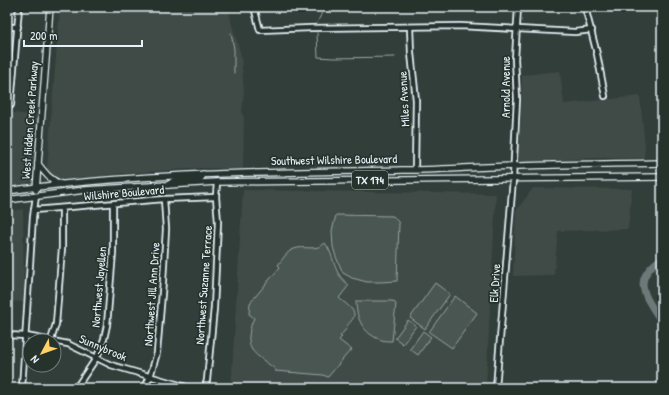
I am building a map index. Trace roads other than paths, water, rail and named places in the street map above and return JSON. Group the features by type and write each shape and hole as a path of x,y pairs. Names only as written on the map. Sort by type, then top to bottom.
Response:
{"main road":[{"name":"West Hidden Creek Parkway","path":"36,196 50,7"},
{"name":"Southwest Wilshire Boulevard","path":"7,191 118,179 203,174 662,163"},
{"path":"38,164 48,177 63,185"},
{"path":"289,172 289,181"},
{"path":"168,185 175,180 199,179 203,174"},
{"name":"Southwest Wilshire Boulevard","path":"7,200 85,190 217,182 661,177"}],"street":[{"path":"11,105 19,7"},
{"path":"254,7 260,30 460,26 575,32 592,30"},
{"name":"Arnold Avenue","path":"513,179 517,99 515,59 518,7"},
{"path":"585,7 592,30 605,96"},
{"path":"7,27 18,27"},
{"name":"Miles Avenue","path":"410,27 416,100 415,170"},
{"path":"7,80 13,80"},
{"name":"Elk Drive","path":"496,388 513,179"},
{"name":"Northwest Suzanne Terrace","path":"205,388 208,380 214,308 218,222 216,197 217,182"},
{"path":"26,333 33,217 36,196"},
{"name":"Wilshire Boulevard","path":"34,210 164,199 216,197"},
{"name":"Northwest Jill Ann Drive","path":"144,388 150,377 158,353 166,229 164,199"},
{"name":"Northwest Jayellen","path":"76,388 97,358 107,325 113,252 113,204"},
{"path":"53,333 56,324 62,248 62,208"},
{"name":"Sunnybrook","path":"7,335 22,336"},
{"name":"Sunnybrook","path":"62,343 68,344 111,365 190,388"},
{"path":"22,388 23,373"}],"waterway":[{"path":"317,23 325,7"},
{"path":"231,33 234,49 234,73"},
{"path":"317,33 318,57 395,57"},
{"path":"662,258 652,266 646,274 643,282 646,297 662,323"}]}
